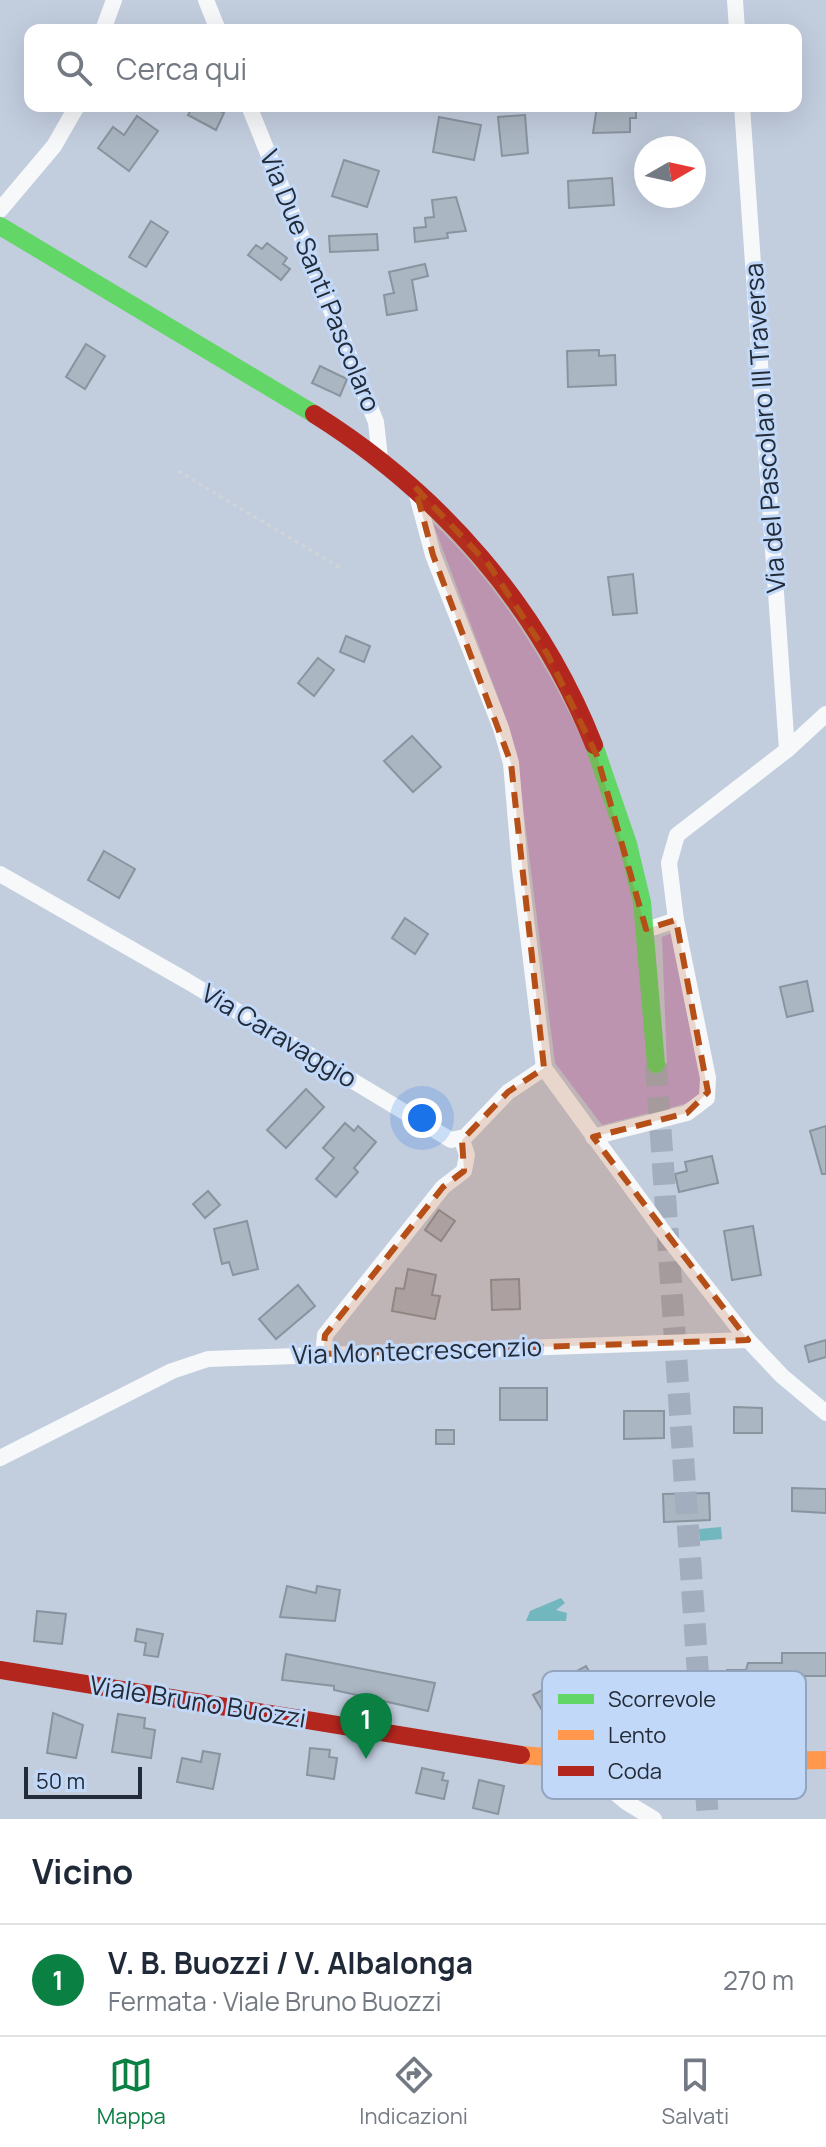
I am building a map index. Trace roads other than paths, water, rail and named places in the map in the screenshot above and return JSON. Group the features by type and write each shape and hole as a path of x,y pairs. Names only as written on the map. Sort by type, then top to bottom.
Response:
{"main road":[{"path":"0,226 320,417 380,458 415,487 489,565 555,667 591,741 614,800 634,867 646,930 656,1064"},
{"name":"Viale Bruno Buozzi","path":"0,1670 402,1733 542,1758"},
{"name":"Viale Bruno Buozzi","path":"806,1760 826,1760"}],"street":[{"path":"105,24 114,0"},
{"path":"206,0 216,24"},
{"path":"735,0 737,24"},
{"path":"0,210 58,140 74,112"},
{"name":"Via Due Santi Pascolaro","path":"251,112 376,422 380,458"},
{"name":"Via del Pascolaro III Traversa","path":"742,112 787,750"},
{"path":"0,189 18,189"},
{"path":"415,487 433,555 501,728 511,763 520,869 544,1068 748,1340 782,1376 826,1413"},
{"path":"593,1137 678,1117 698,1108 707,1098 708,1078 676,920 669,863 674,839 689,822 787,750 826,714"},
{"name":"Via Caravaggio","path":"0,874 201,989 448,1138 462,1140"},
{"path":"646,930 676,920"},
{"path":"323,1354 325,1335 443,1187 464,1171 467,1155 462,1140 508,1092 544,1068"},
{"name":"Via Montecrescenzio","path":"0,1458 188,1365 223,1358 748,1340"},
{"path":"622,1799 654,1819"}],"tunnel":[{"path":"656,1064 698,1671"},
{"path":"707,1799 708,1819"}],"place":[{"name":"V. B. Buozzi / V. Albalonga","path":"366,1759"}]}
